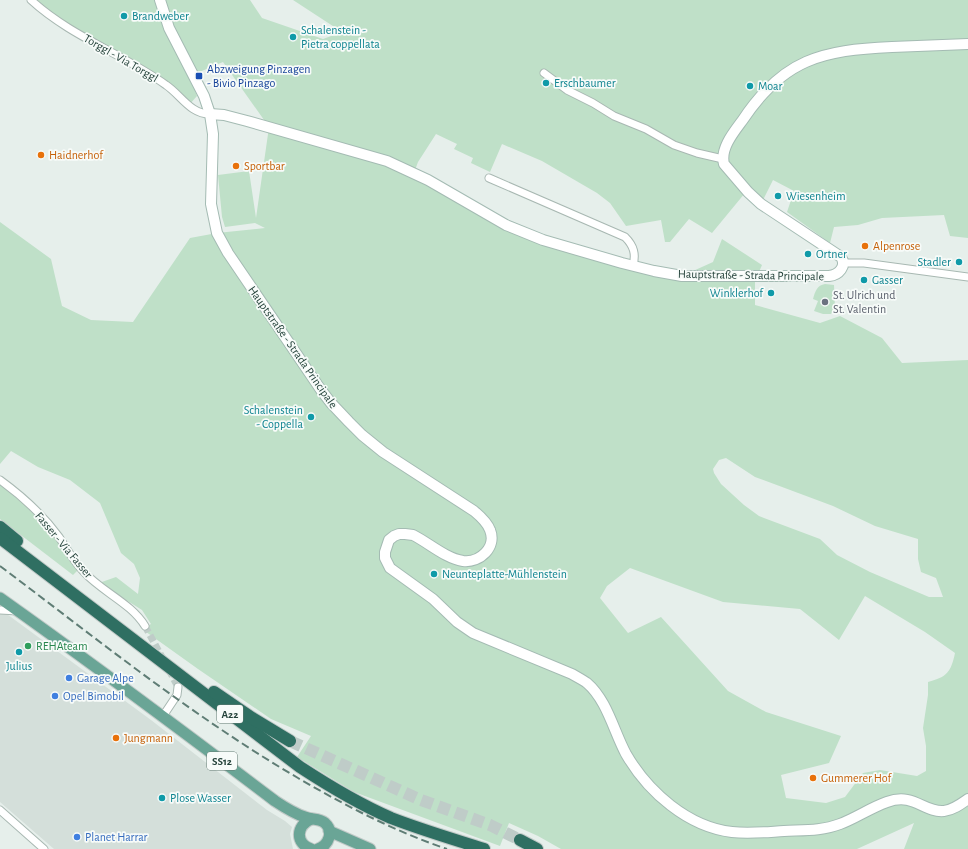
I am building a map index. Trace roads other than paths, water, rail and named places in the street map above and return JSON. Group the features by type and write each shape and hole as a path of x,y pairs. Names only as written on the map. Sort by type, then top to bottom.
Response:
{"highway":[{"name":"A22","path":"0,527 220,697 290,741"},
{"name":"A22","path":"0,538 306,772 346,796 390,817 432,833 484,849"},
{"path":"520,840 537,849"}],"main road":[{"name":"SS12","path":"0,598 163,716 280,805 304,817 320,820 328,826 330,835 323,846"},
{"name":"SS12","path":"280,805 297,824 300,830 301,841 306,847 311,849"},
{"path":"300,830 302,825 311,819"},
{"name":"SS12","path":"330,831 370,849"},
{"name":"SS12","path":"323,846 353,842"}],"street":[{"name":"Torggl - Via Torggl","path":"31,0 44,12 75,32 139,66 179,95 192,109 201,113 210,114"},
{"path":"160,0 169,28 204,96 210,114"},
{"path":"968,44 851,49 812,58 788,71 769,87 738,126 725,148 722,159 729,171 755,199 836,253 842,258 843,263 864,263 968,277"},
{"path":"544,73 567,90 593,103 614,116 646,129 674,145 722,159"},
{"name":"Hauptstraße - Strada Principale","path":"843,263 839,272 833,276 682,276 654,271 549,242 506,225 428,180 387,161 247,121 224,115 210,114 213,134 210,188 213,217 217,233 243,277 321,390 362,436 383,452 474,511 490,528 492,538 488,550 479,558 467,561 455,559 413,536 405,534 394,536 386,545 384,552 390,568 433,599 457,622 473,633 572,674 587,683 596,693 607,712 626,754 637,771 652,788 675,808 697,822 722,830 749,833 821,829 840,824 894,799 913,801 933,810 939,811 951,809 968,798"},
{"path":"489,178 625,237 632,244 634,249 635,256 633,266"},
{"name":"Fasser - Via Fasser","path":"0,480 12,488 40,514 85,574 136,615 145,626"},
{"path":"0,610 19,611"},
{"path":"163,716 177,695 178,687"},
{"path":"0,810 44,849"}],"tunnel":[{"path":"145,626 163,659"},
{"path":"169,670 178,687"},
{"path":"290,741 421,800 490,825 520,840"}],"railway":[{"path":"0,566 183,703 259,754 352,808 389,826 447,849"}],"place":[{"name":"Brandweber","path":"124,16"},
{"name":"Schalenstein - Pietra coppellata","path":"293,37"},
{"name":"Abzweigung Pinzagen - Bivio Pinzago","path":"199,76"},
{"name":"Erschbaumer","path":"546,83"},
{"name":"Moar","path":"750,86"},
{"name":"Haidnerhof","path":"41,155"},
{"name":"Sportbar","path":"236,166"},
{"name":"Wiesenheim","path":"778,196"},
{"name":"Alpenrose","path":"865,246"},
{"name":"Ortner","path":"808,254"},
{"name":"Stadler","path":"959,262"},
{"name":"Gasser","path":"864,280"},
{"name":"Winklerhof","path":"771,293"},
{"name":"St. Ulrich und St. Valentin","path":"825,302"},
{"name":"Schalenstein - Coppella","path":"311,417"},
{"name":"Neunteplatte-Mühlenstein","path":"434,574"},
{"name":"REHAteam","path":"28,646"},
{"name":"Julius","path":"19,652"},
{"name":"Garage Alpe","path":"69,678"},
{"name":"Opel Bimobil","path":"55,696"},
{"name":"Jungmann","path":"116,738"},
{"name":"Gummerer Hof","path":"813,778"},
{"name":"Plose Wasser","path":"162,798"},
{"name":"Planet Harrar","path":"77,837"}]}
